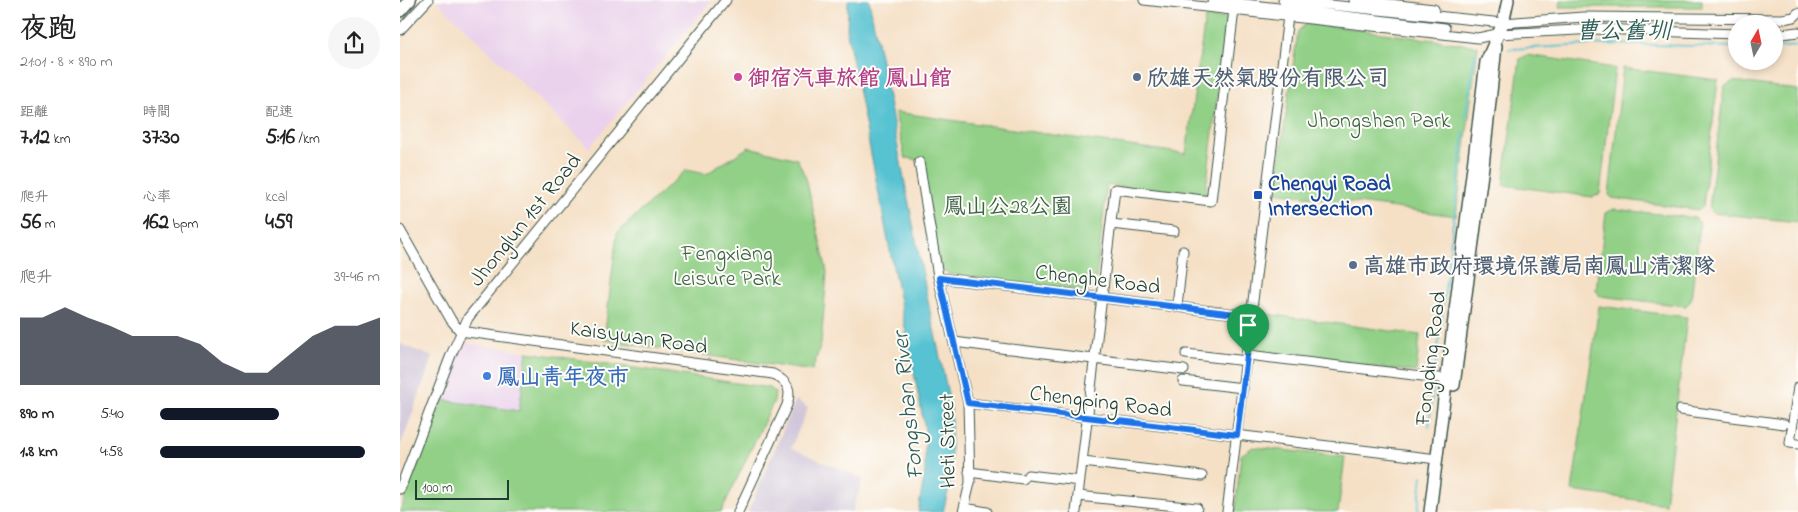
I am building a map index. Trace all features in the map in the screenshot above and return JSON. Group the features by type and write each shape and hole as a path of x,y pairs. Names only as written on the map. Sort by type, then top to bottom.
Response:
{"main road":[{"path":"400,10 410,0"},
{"path":"1497,34 1508,0"},
{"name":"Fongding Road","path":"1430,512 1486,62 1497,34"},
{"name":"Fongding Road","path":"1437,512 1483,166 1497,34"}],"street":[{"path":"400,30 428,0"},
{"name":"Jhonglun 1st Road","path":"400,489 460,331 474,311 726,0"},
{"path":"1144,0 1234,10 1332,2 1502,22 1583,18 1783,19 1794,17 1798,13"},
{"path":"1212,0 1288,5 1497,34 1598,29 1728,34"},
{"path":"1354,0 1455,12 1502,22"},
{"path":"1227,512 1288,5"},
{"path":"400,10 411,18"},
{"path":"1076,512 1115,189 1211,201 1234,10"},
{"path":"1783,34 1798,32"},
{"name":"Heti Street","path":"919,162 939,278 968,403 970,483 963,510"},
{"path":"1111,224 1174,231"},
{"path":"400,230 451,320 460,331"},
{"path":"1177,306 1183,252"},
{"name":"Chenghe Road","path":"939,278 1252,316"},
{"name":"Kaisyuan Road","path":"460,331 773,374 782,379 791,395 738,512"},
{"path":"954,342 1184,370"},
{"path":"1186,354 1247,358 1447,380"},
{"path":"1183,381 1243,388"},
{"path":"1798,387 1790,443 1798,444"},
{"name":"Chengping Road","path":"968,403 1437,459"},
{"path":"1680,410 1784,424"},
{"path":"1083,462 1202,476"},
{"path":"969,472 1080,481"},
{"path":"1078,496 1197,508"},
{"path":"963,510 987,512"}],"shaded area":[{"path":"436,0 712,0 589,148"},
{"name":"鳳山青年夜市","path":"466,343 527,352 519,411 442,400 461,347"},
{"path":"400,344 433,357 400,447"},
{"path":"796,400 808,408 791,448 863,479 852,512 748,512"}],"green space":[{"path":"1561,0 1702,0 1702,7 1560,7"},
{"name":"鳳山公28公園","path":"1205,18 1227,18 1205,197 1107,185 1095,286 1087,291 948,274 939,265 921,160 905,158 895,112 1186,154"},
{"name":"Jhongshan Park","path":"1317,24 1478,46 1456,216 1275,192 1298,31 1305,25"},
{"path":"1527,55 1615,68 1600,194 1593,197 1503,185 1520,59"},
{"path":"1623,68 1718,80 1703,207 1699,210 1612,198 1609,195"},
{"path":"1733,81 1798,90 1798,222 1713,213 1709,209 1724,87"},
{"name":"Fengxiang Leisure Park","path":"749,147 797,159 806,178 827,272 821,344 812,371 604,340 617,233 686,170 706,174"},
{"path":"1614,209 1695,218 1700,224 1691,300 1686,306 1600,296 1596,290 1606,213"},
{"path":"1599,306 1687,317 1665,504 1572,491"},
{"path":"1259,313 1420,335 1416,372 1258,353 1255,347"},
{"path":"527,352 770,388 775,392 774,401 721,512 400,512 442,400 519,411"},
{"path":"1253,447 1345,457 1338,512 1235,512 1241,455"}],"water":[{"path":"848,0 869,0 951,408 951,480 943,512 918,512 925,472 925,429 847,32"}],"waterway":[{"name":"曹公舊圳","path":"1509,49 1610,44 1728,47"},
{"name":"曹公舊圳","path":"1783,47 1798,46"},
{"name":"曹公舊圳","path":"1465,118 1475,52"},
{"name":"曹公舊圳","path":"1435,373 1464,132"},
{"name":"曹公舊圳","path":"1429,426 1433,386"},
{"name":"曹公舊圳","path":"1418,512 1422,476"}],"place":[{"name":"御宿汽車旅館 鳳山館","path":"738,77"},
{"name":"欣雄天然氣股份有限公司","path":"1137,77"},
{"name":"Chengyi Road Intersection","path":"1258,195"},
{"name":"高雄市政府環境保護局南鳳山清潔隊","path":"1353,265"},
{"name":"鳳山青年夜市","path":"487,376"}],"route":[{"path":"939,278 1252,316 1248,355 1237,435 968,403 939,278"}],"water label":[{"name":"Fongshan River","path":"907,406"}]}
